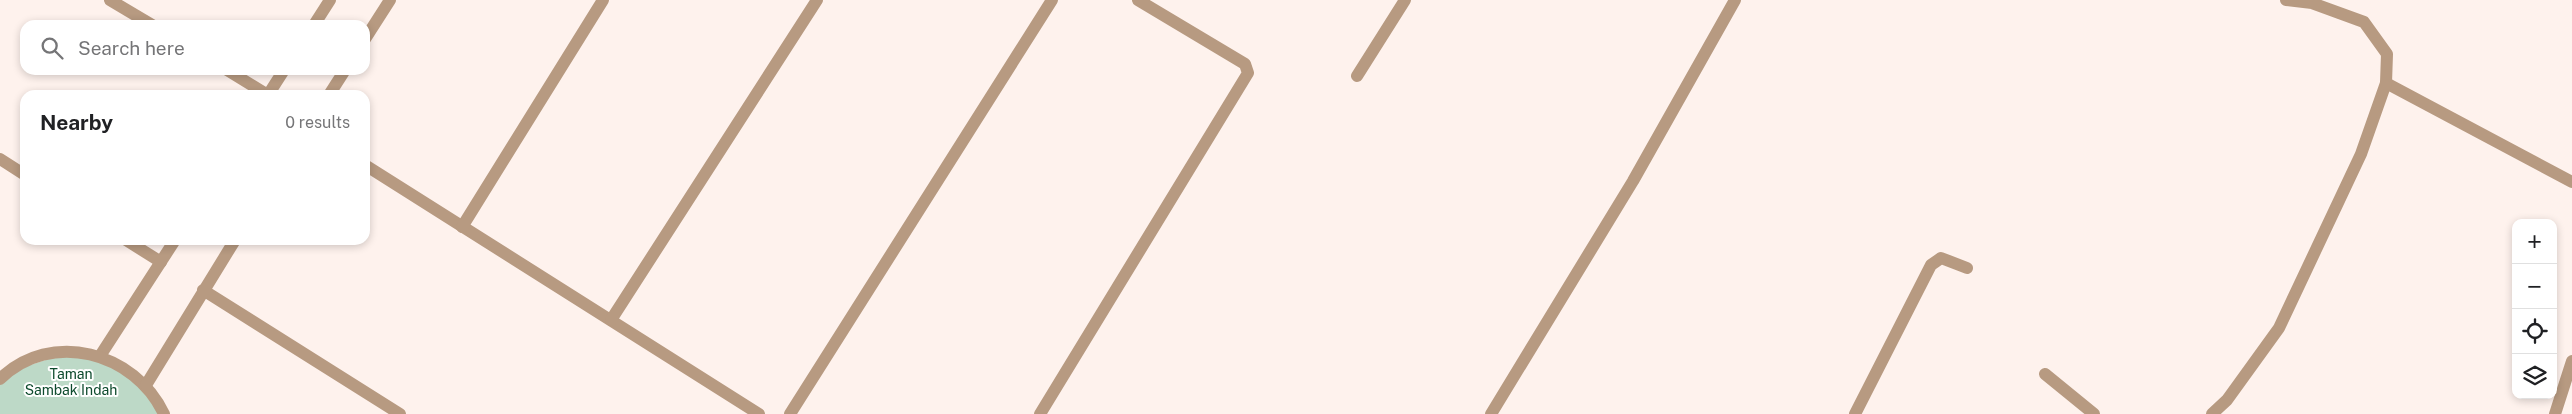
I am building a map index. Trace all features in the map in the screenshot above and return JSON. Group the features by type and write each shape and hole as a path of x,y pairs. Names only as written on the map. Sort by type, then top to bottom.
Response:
{"street":[{"path":"110,0 144,20"},
{"path":"317,20 330,0"},
{"path":"370,31 390,0"},
{"path":"462,227 603,0"},
{"path":"611,320 817,0"},
{"path":"790,414 1052,0"},
{"path":"1040,414 1248,73 1245,64 1138,0"},
{"path":"1357,76 1405,0"},
{"path":"1491,414 1633,181 1735,0"},
{"path":"2212,414 2227,400 2278,328 2361,154 2386,83 2387,54 2364,22 2312,4 2286,0"},
{"path":"235,75 260,90"},
{"path":"271,90 281,75"},
{"path":"332,90 342,75"},
{"path":"2386,83 2572,182"},
{"path":"0,159 20,172"},
{"path":"370,168 759,414"},
{"path":"134,245 161,262"},
{"path":"100,356 172,245"},
{"path":"146,385 232,245"},
{"path":"1855,414 1931,265 1940,258 1967,268"},
{"path":"203,290 400,414"},
{"path":"2,374 37,356 73,351 100,356 127,369 146,385 164,414"},
{"path":"2555,414 2572,361"},
{"path":"2045,374 2094,414"}],"green space":[{"name":"Taman Sambak Indah","path":"73,351 127,369 164,414 0,414 0,380 6,373"}]}
